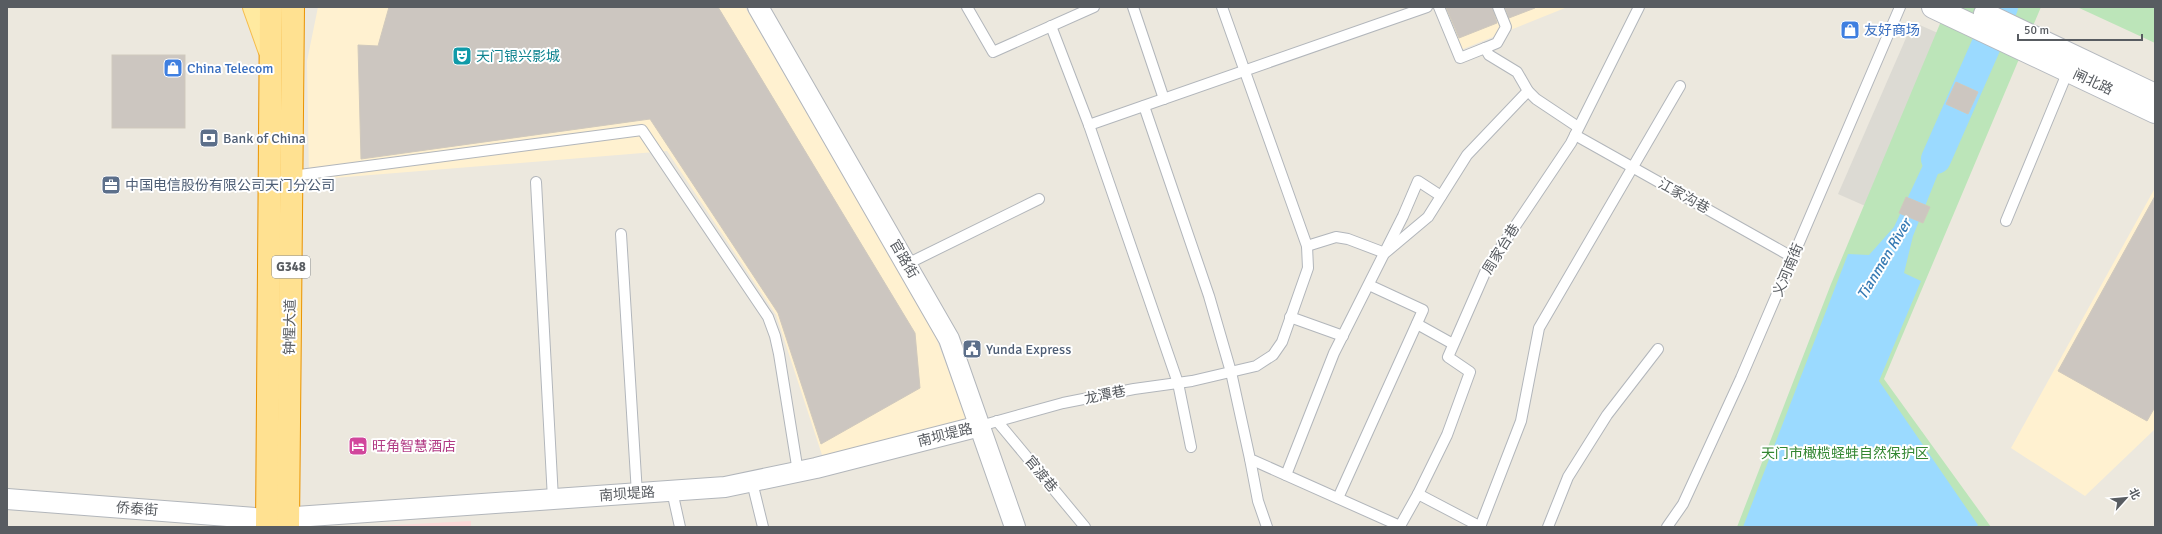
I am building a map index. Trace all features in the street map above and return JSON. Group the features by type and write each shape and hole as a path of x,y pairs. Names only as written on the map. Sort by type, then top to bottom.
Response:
{"highway":[{"name":"钟惺大道","path":"271,7 270,178 277,522"},
{"name":"钟惺大道","path":"277,522 292,176 293,7"}],"main road":[{"path":"254,7 271,55"},
{"path":"1933,7 2035,46"},
{"path":"1969,7 2035,46"},
{"name":"闸北路","path":"2035,46 2068,71 2155,112"},
{"name":"闸北路","path":"2035,46 2155,95"}],"street":[{"name":"官路街","path":"758,7 907,264 948,340 989,424 1015,527"},
{"name":"南坝堤路","path":"277,522 553,499 725,487 798,472 989,424"},
{"name":"侨泰街","path":"7,499 277,522"}],"lane":[{"path":"966,7 993,52 1094,7"},
{"path":"1133,7 1164,99"},
{"name":"龙潭巷","path":"989,424 1063,403 1134,389 1178,383 1256,366 1273,355 1282,342 1308,268 1307,246 1222,7"},
{"path":"1089,125 1427,7"},
{"path":"1439,7 1460,58 1496,43 1506,27 1498,7"},
{"name":"周家台巷","path":"1418,494 1447,435 1470,372 1448,357 1487,268 1576,131 1639,7"},
{"name":"义河南街","path":"1666,527 1683,504 1741,378 1794,258 1900,7"},
{"path":"1051,26 1089,125 1178,383 1190,447"},
{"name":"江家沟巷","path":"1485,48 1489,55 1517,72 1528,91 1576,131 1634,168 1794,258"},
{"path":"2006,221 2068,71"},
{"path":"1250,459 1400,527 1418,494 1480,527 1521,421 1539,328 1634,168 1680,86"},
{"path":"1385,253 1420,226 1428,217 1467,155 1528,91"},
{"path":"1144,106 1209,296 1232,372 1258,501 1267,527"},
{"path":"292,176 642,130 768,317 775,336 779,354 798,472"},
{"path":"1286,476 1334,354 1385,253 1418,181 1441,196"},
{"path":"536,182 553,499"},
{"path":"907,264 1038,199"},
{"path":"621,234 637,494"},
{"path":"1307,246 1336,237 1348,239 1385,253"},
{"path":"1338,498 1423,310 1369,285"},
{"path":"1290,317 1343,336"},
{"path":"1417,324 1453,344"},
{"path":"1548,527 1568,477 1607,414 1658,349"},
{"name":"官渡巷","path":"989,424 1085,527"},
{"path":"752,482 763,527"},
{"path":"672,491 680,527"}],"shaded area":[{"path":"318,7 745,7 935,335 967,419 823,458 776,315 667,151 309,180 307,61"},
{"path":"1441,7 1565,7 1565,8 1458,51"},
{"path":"1913,22 2012,66 1938,238 1838,194"},
{"path":"2155,188 2155,429 2085,496 2011,448"},
{"path":"471,521 471,527 358,527"}],"green space":[{"name":"天门市橄榄蛏蚌自然保护区","path":"1947,7 2041,7 1884,379 1991,527 1737,527 1831,284"},
{"path":"2077,7 2155,7 2155,43"}],"water":[{"path":"1945,118 1958,124 1913,236 1904,273 1921,281 1879,381 1978,525 1976,527 1743,527 1848,254 1869,255 1894,227"}],"building":[{"path":"389,7 718,7 915,333 920,388 821,444 778,313 650,119 361,159 358,45 378,46"},
{"path":"1446,7 1492,7 1497,23 1459,38"},
{"path":"1505,7 1535,7 1535,8 1509,18"},
{"path":"112,55 185,55 185,128 112,128"},
{"path":"1956,82 1978,92 1968,114 1946,104"},
{"path":"2155,196 2155,407 2147,421 2058,371"},
{"path":"1906,197 1930,207 1923,223 1899,213"}],"waterway":[{"name":"Tianmen River","path":"1936,159 2003,7"}],"place":[{"name":"友好商场","path":"1850,30"},
{"name":"天门银兴影城","path":"462,56"},
{"name":"China Telecom","path":"173,68"},
{"name":"Bank of China","path":"209,138"},
{"name":"中国电信股份有限公司天门分公司","path":"111,185"},
{"name":"Yunda Express","path":"972,349"},
{"name":"旺角智慧酒店","path":"358,446"}]}
